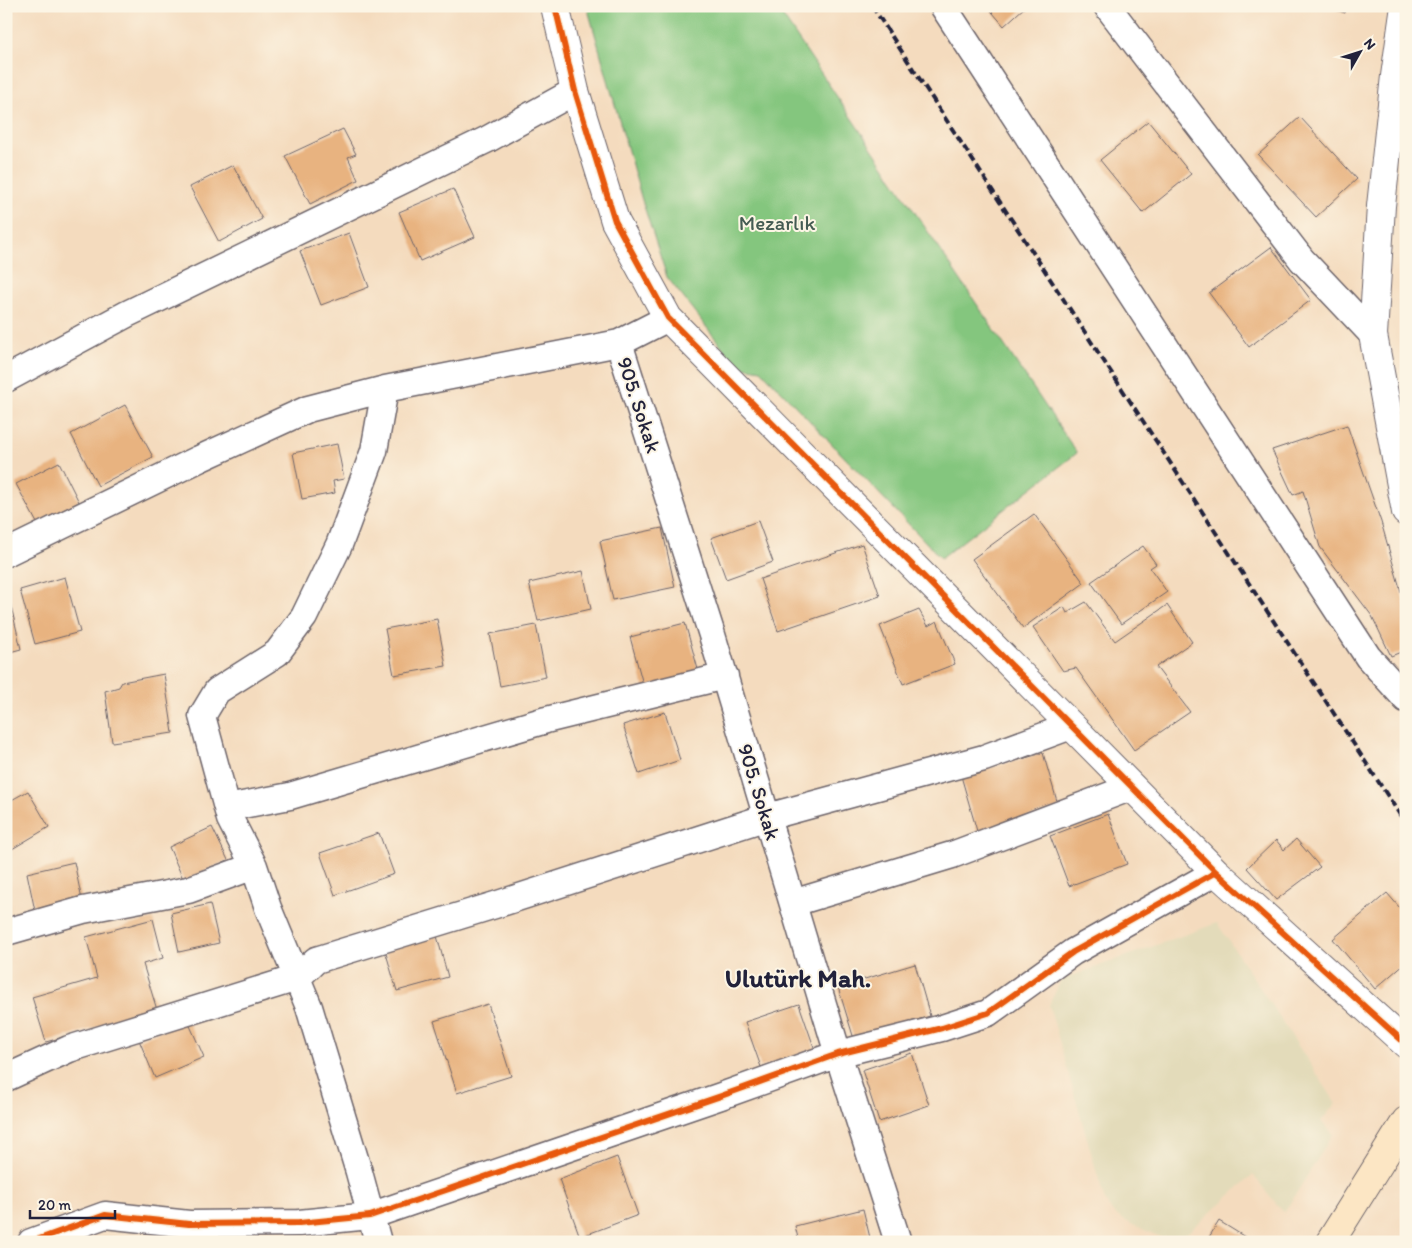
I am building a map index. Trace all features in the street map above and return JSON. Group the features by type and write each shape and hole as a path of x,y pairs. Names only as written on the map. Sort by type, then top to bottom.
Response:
{"main road":[{"path":"1330,1242 1406,1122"}],"street":[{"path":"555,6 575,91 615,221 668,318 1216,872 1406,1044"},
{"path":"943,6 1368,657 1406,699"},
{"path":"1107,6 1302,260 1373,335"},
{"path":"1405,6 1395,76 1381,206 1373,335 1406,512"},
{"path":"6,379 127,314 488,139 575,91"},
{"path":"6,552 173,471 308,409 385,389 619,343 668,318"},
{"name":"905. Sokak","path":"619,343 725,676 838,1054 898,1242"},
{"path":"378,1242 309,1006 268,908 254,866 230,819 202,716 216,691 277,653 304,617 339,545 374,450 385,389"},
{"path":"227,808 290,796 546,720 725,676"},
{"path":"6,1078 69,1049 297,978 316,960 495,905 767,816 984,758 1071,726"},
{"path":"793,903 952,855 1132,787"},
{"path":"6,932 83,910 188,890 254,866"},
{"path":"31,1242 105,1215 189,1224 299,1223 370,1216 838,1054 942,1028 988,1013 1073,952 1216,872"}],"shaded area":[{"path":"1217,923 1336,1103 1321,1121 1333,1134 1284,1213 1253,1175 1177,1242 1172,1242 1133,1225 1114,1214 1105,1201 1049,1005 1061,980"}],"green space":[{"name":"Mezarlık","path":"587,6 776,6 1077,453 941,558 761,370 737,366 667,277 642,200"}],"building":[{"path":"987,6 1026,6 1004,26"},
{"path":"1325,6 1347,6 1345,13"},
{"path":"1300,117 1357,179 1316,217 1258,155"},
{"path":"1148,121 1191,174 1143,213 1100,160"},
{"path":"343,129 356,154 348,157 358,180 310,204 285,156"},
{"path":"233,165 262,219 219,242 190,187"},
{"path":"453,189 475,237 420,261 399,212"},
{"path":"349,233 369,287 321,305 300,251"},
{"path":"1271,247 1311,300 1249,347 1209,293"},
{"path":"125,405 153,457 98,486 71,434"},
{"path":"1347,425 1381,522 1406,609 1406,650 1391,656 1372,616 1320,547 1303,491 1293,495 1272,450"},
{"path":"337,444 344,479 333,481 335,493 302,499 293,453"},
{"path":"59,462 79,502 37,523 16,484"},
{"path":"1034,514 1084,583 1023,628 972,559"},
{"path":"758,521 773,562 726,579 711,538"},
{"path":"662,528 675,587 613,600 600,541"},
{"path":"862,544 880,596 778,631 760,579"},
{"path":"1143,546 1156,564 1150,568 1167,592 1121,624 1091,582"},
{"path":"583,571 591,609 538,621 529,583"},
{"path":"65,577 80,632 35,644 20,590"},
{"path":"8,593 21,649 6,653 6,594"},
{"path":"1086,602 1115,641 1167,605 1192,642 1156,667 1190,712 1134,750 1076,668 1063,671 1033,627 1064,607 1067,613"},
{"path":"919,610 928,626 937,621 955,664 903,684 880,626"},
{"path":"437,619 446,666 394,675 385,629"},
{"path":"685,623 699,673 644,688 630,637"},
{"path":"536,625 546,677 500,686 490,634"},
{"path":"164,674 173,733 112,742 105,691 119,687 122,682"},
{"path":"665,712 680,760 639,774 623,725"},
{"path":"1043,753 1059,808 977,831 961,776"},
{"path":"28,791 49,827 7,852 6,803"},
{"path":"1108,814 1127,864 1069,886 1050,836"},
{"path":"212,827 228,860 184,881 169,847"},
{"path":"379,833 394,874 335,895 320,853"},
{"path":"1296,839 1320,867 1276,900 1247,868 1276,840 1284,850"},
{"path":"74,862 82,900 35,911 27,873"},
{"path":"1387,893 1406,915 1406,962 1375,989 1333,939"},
{"path":"210,904 219,943 179,952 171,913"},
{"path":"153,919 163,958 143,964 157,1010 46,1042 32,997 97,978 86,937"},
{"path":"437,936 448,977 397,991 385,950"},
{"path":"915,964 930,1016 854,1039 838,987"},
{"path":"488,1004 511,1076 457,1093 434,1021"},
{"path":"799,1004 815,1050 761,1067 745,1022"},
{"path":"187,1019 204,1057 155,1078 139,1040"},
{"path":"912,1053 929,1105 879,1122 862,1070"},
{"path":"617,1157 638,1215 580,1237 559,1179"},
{"path":"863,1209 871,1242 799,1242 795,1226"},
{"path":"1219,1221 1253,1242 1206,1242"}],"railway":[{"path":"872,6 1406,824"}],"cycle path":[{"path":"555,6 575,91 615,221 668,318 1216,872 1406,1044"},
{"path":"31,1242 105,1215 189,1224 299,1223 370,1216 838,1054 942,1028 988,1013 1073,952 1216,872"}],"district":[{"name":"Ulutürk Mah.","path":"798,978"}]}
